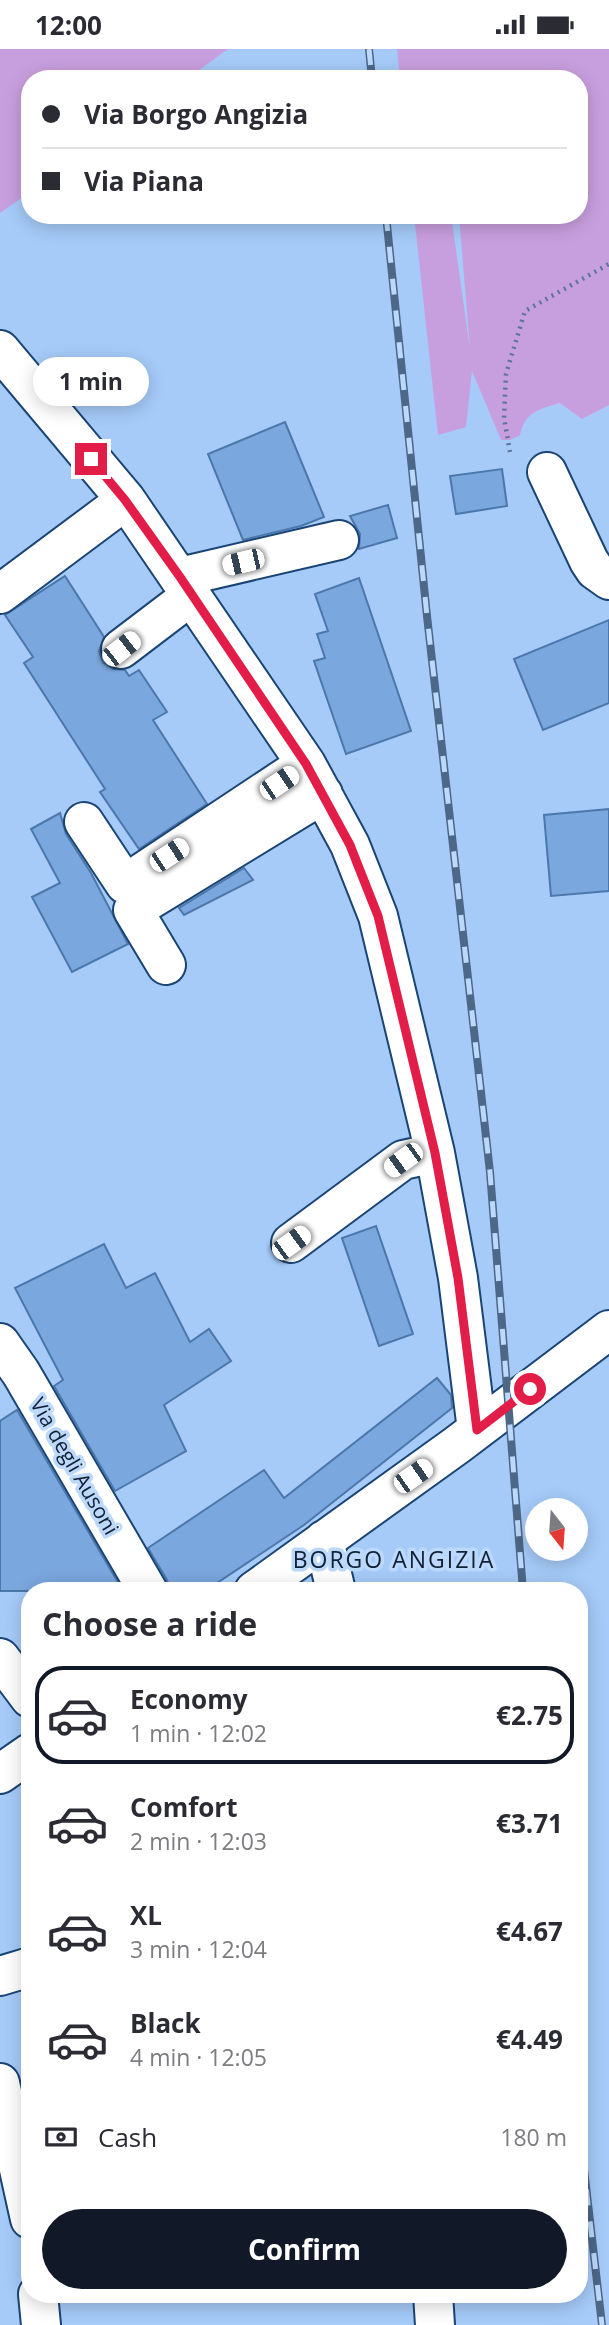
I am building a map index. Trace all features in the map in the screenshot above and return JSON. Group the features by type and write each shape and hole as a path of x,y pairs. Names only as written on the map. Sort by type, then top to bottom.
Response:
{"street":[{"path":"1,354 125,500 186,586 314,779 350,845 378,916 435,1153 458,1278 477,1430"},
{"path":"547,472 589,561 595,571 609,580"},
{"path":"0,594 125,500"},
{"path":"121,649 186,586 339,540"},
{"path":"84,822 125,884 314,779"},
{"path":"166,965 133,910 314,779"},
{"path":"291,1243 403,1160 435,1153"},
{"path":"266,1582 608,1336"},
{"name":"Via degli Ausoni","path":"5,1361 142,1582"},
{"path":"324,1539 334,1582"},
{"path":"0,1658 21,1686"},
{"path":"0,1774 21,1759"},
{"path":"0,1976 21,1970"},
{"path":"0,2084 21,2180"},
{"path":"39,2303 41,2325"},
{"path":"434,2303 435,2325"}],"path":[{"path":"510,454 504,418 506,374 525,311 609,264"}],"shaded area":[{"path":"0,49 228,49 199,70 21,70 21,198 0,213"},
{"path":"397,49 609,49 609,405 582,419 560,403 546,407 529,416 520,435 510,440 501,440 472,371 466,427 438,435 415,224 452,224 470,349 460,224 588,224 588,70 399,70"}],"building":[{"path":"285,422 324,517 301,526 243,540 208,454"},
{"path":"502,469 507,506 456,514 450,476"},
{"path":"388,505 397,538 359,549 360,534 350,516"},
{"path":"65,576 104,637 99,651 103,662 113,669 125,670 129,676 139,670 167,712 153,720 207,804 139,849 100,792 105,789 24,663 33,657 5,615"},
{"path":"359,578 411,731 346,754 314,661 325,658 317,634 328,631 315,594"},
{"path":"609,620 609,703 543,730 514,659"},
{"path":"609,809 609,891 551,896 544,815"},
{"path":"60,813 66,834 91,873 128,944 72,972 32,897 60,883 31,829"},
{"path":"244,868 253,880 184,915 179,908"},
{"path":"376,1226 413,1334 379,1346 342,1238"},
{"path":"104,1244 126,1288 155,1273 190,1342 209,1329 231,1361 164,1405 186,1451 115,1491 54,1386 63,1380 15,1288"},
{"path":"437,1378 451,1395 452,1408 304,1525 218,1582 168,1582 148,1548 264,1470 284,1498"},
{"path":"17,1410 118,1582 21,1582 21,1591 0,1591 0,1421"}],"railway":[{"path":"369,49 371,70"},
{"path":"387,224 427,616 490,1172 522,1582"},
{"path":"588,2204 602,2325"}],"district":[{"name":"BORGO ANGIZIA","path":"394,1559"}],"route":[{"path":"91,459 125,500 180,577 306,764 350,845 378,916 435,1153 458,1278 477,1430 530,1389"}]}
